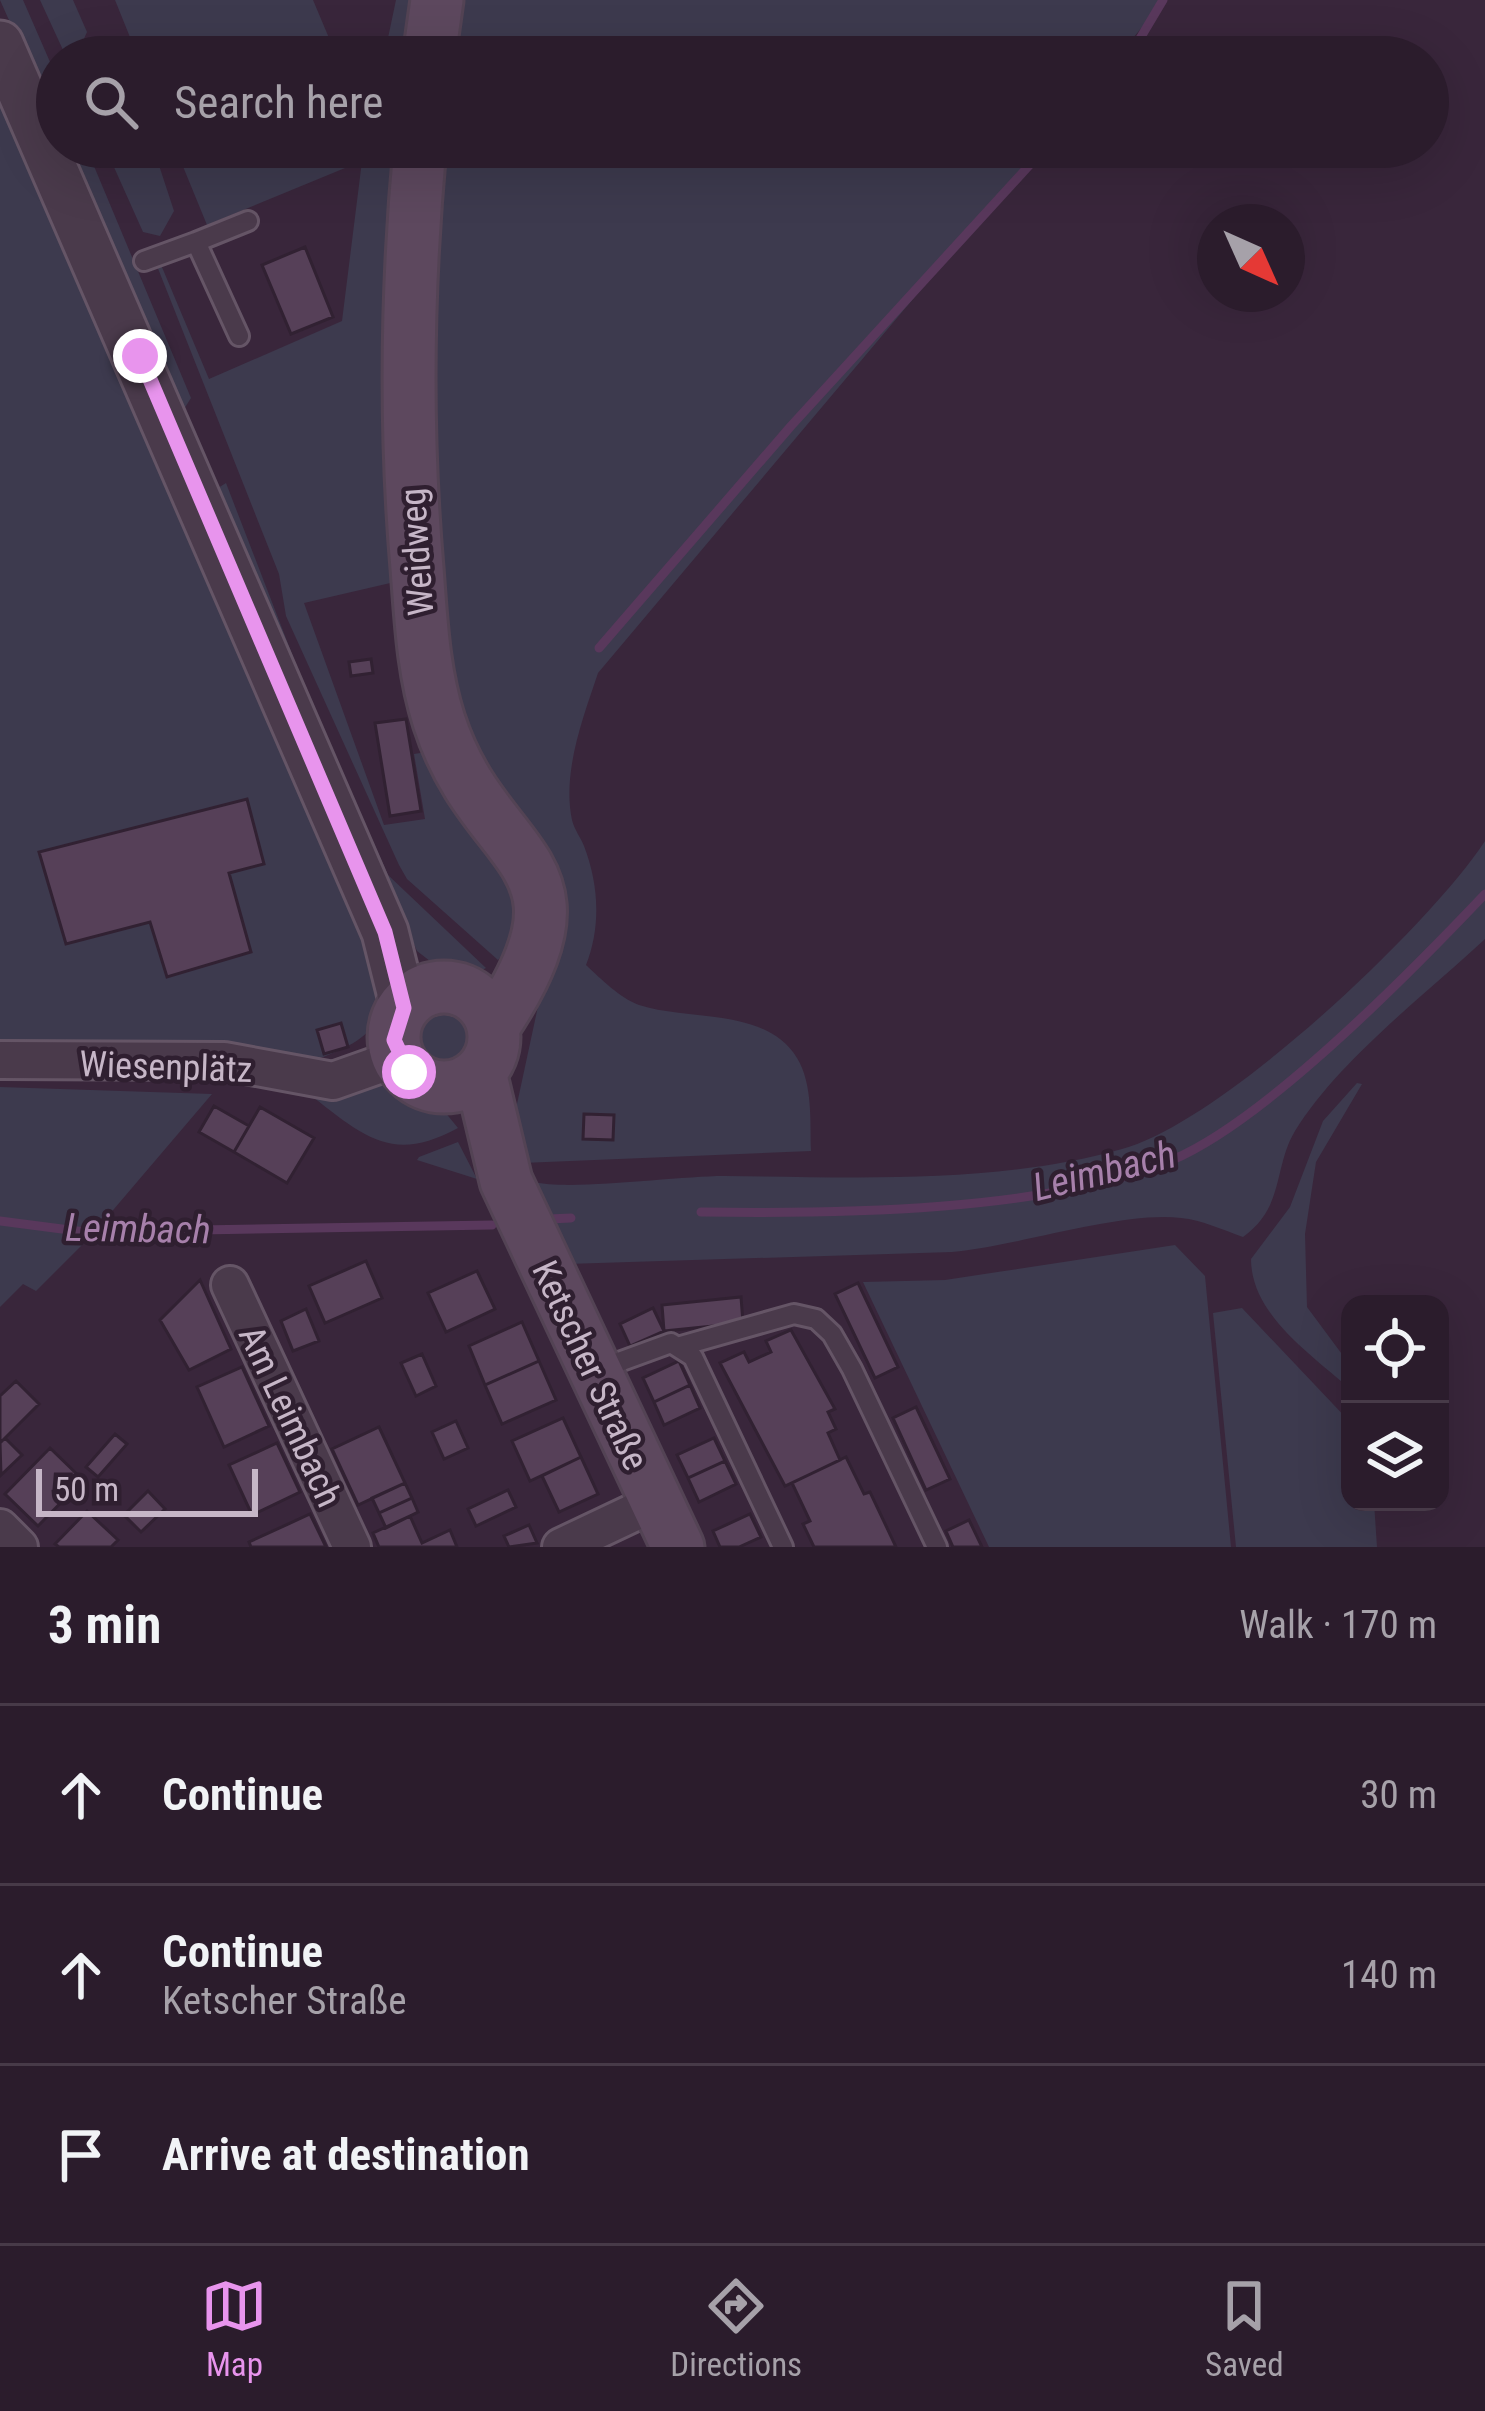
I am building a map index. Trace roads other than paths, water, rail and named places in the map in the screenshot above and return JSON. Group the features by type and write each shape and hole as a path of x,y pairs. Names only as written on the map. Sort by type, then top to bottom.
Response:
{"main road":[{"path":"432,36 437,0"},
{"name":"Weidweg","path":"418,168 410,271 409,415 428,686 465,784 536,877 539,924 533,963 445,1033"},
{"name":"Ketscher Straße","path":"445,1033 592,1371 667,1525"}],"street":[{"path":"0,44 36,127"},
{"path":"54,168 385,932 445,1033"},
{"name":"Wiesenplätz","path":"0,1060 224,1061 333,1081 445,1033"},
{"name":"Am Leimbach","path":"230,1285 352,1547"},
{"path":"561,1547 667,1525"},
{"path":"0,1528 20,1547"}],"lane":[{"path":"144,261 248,221"},
{"path":"196,242 238,336"},
{"path":"681,1346 794,1314 815,1319 832,1334 852,1369 937,1547"},
{"path":"592,1371 671,1343 693,1357 783,1547"}],"waterway":[{"path":"1142,36 1163,0"},
{"path":"599,648 791,426 1027,168"},
{"name":"Leimbach","path":"701,1212 877,1210 1004,1200 1122,1177 1172,1160 1210,1140 1294,1079 1485,894"},
{"name":"Leimbach","path":"549,1219 571,1218"},
{"name":"Leimbach","path":"0,1221 85,1232 492,1225"}]}
